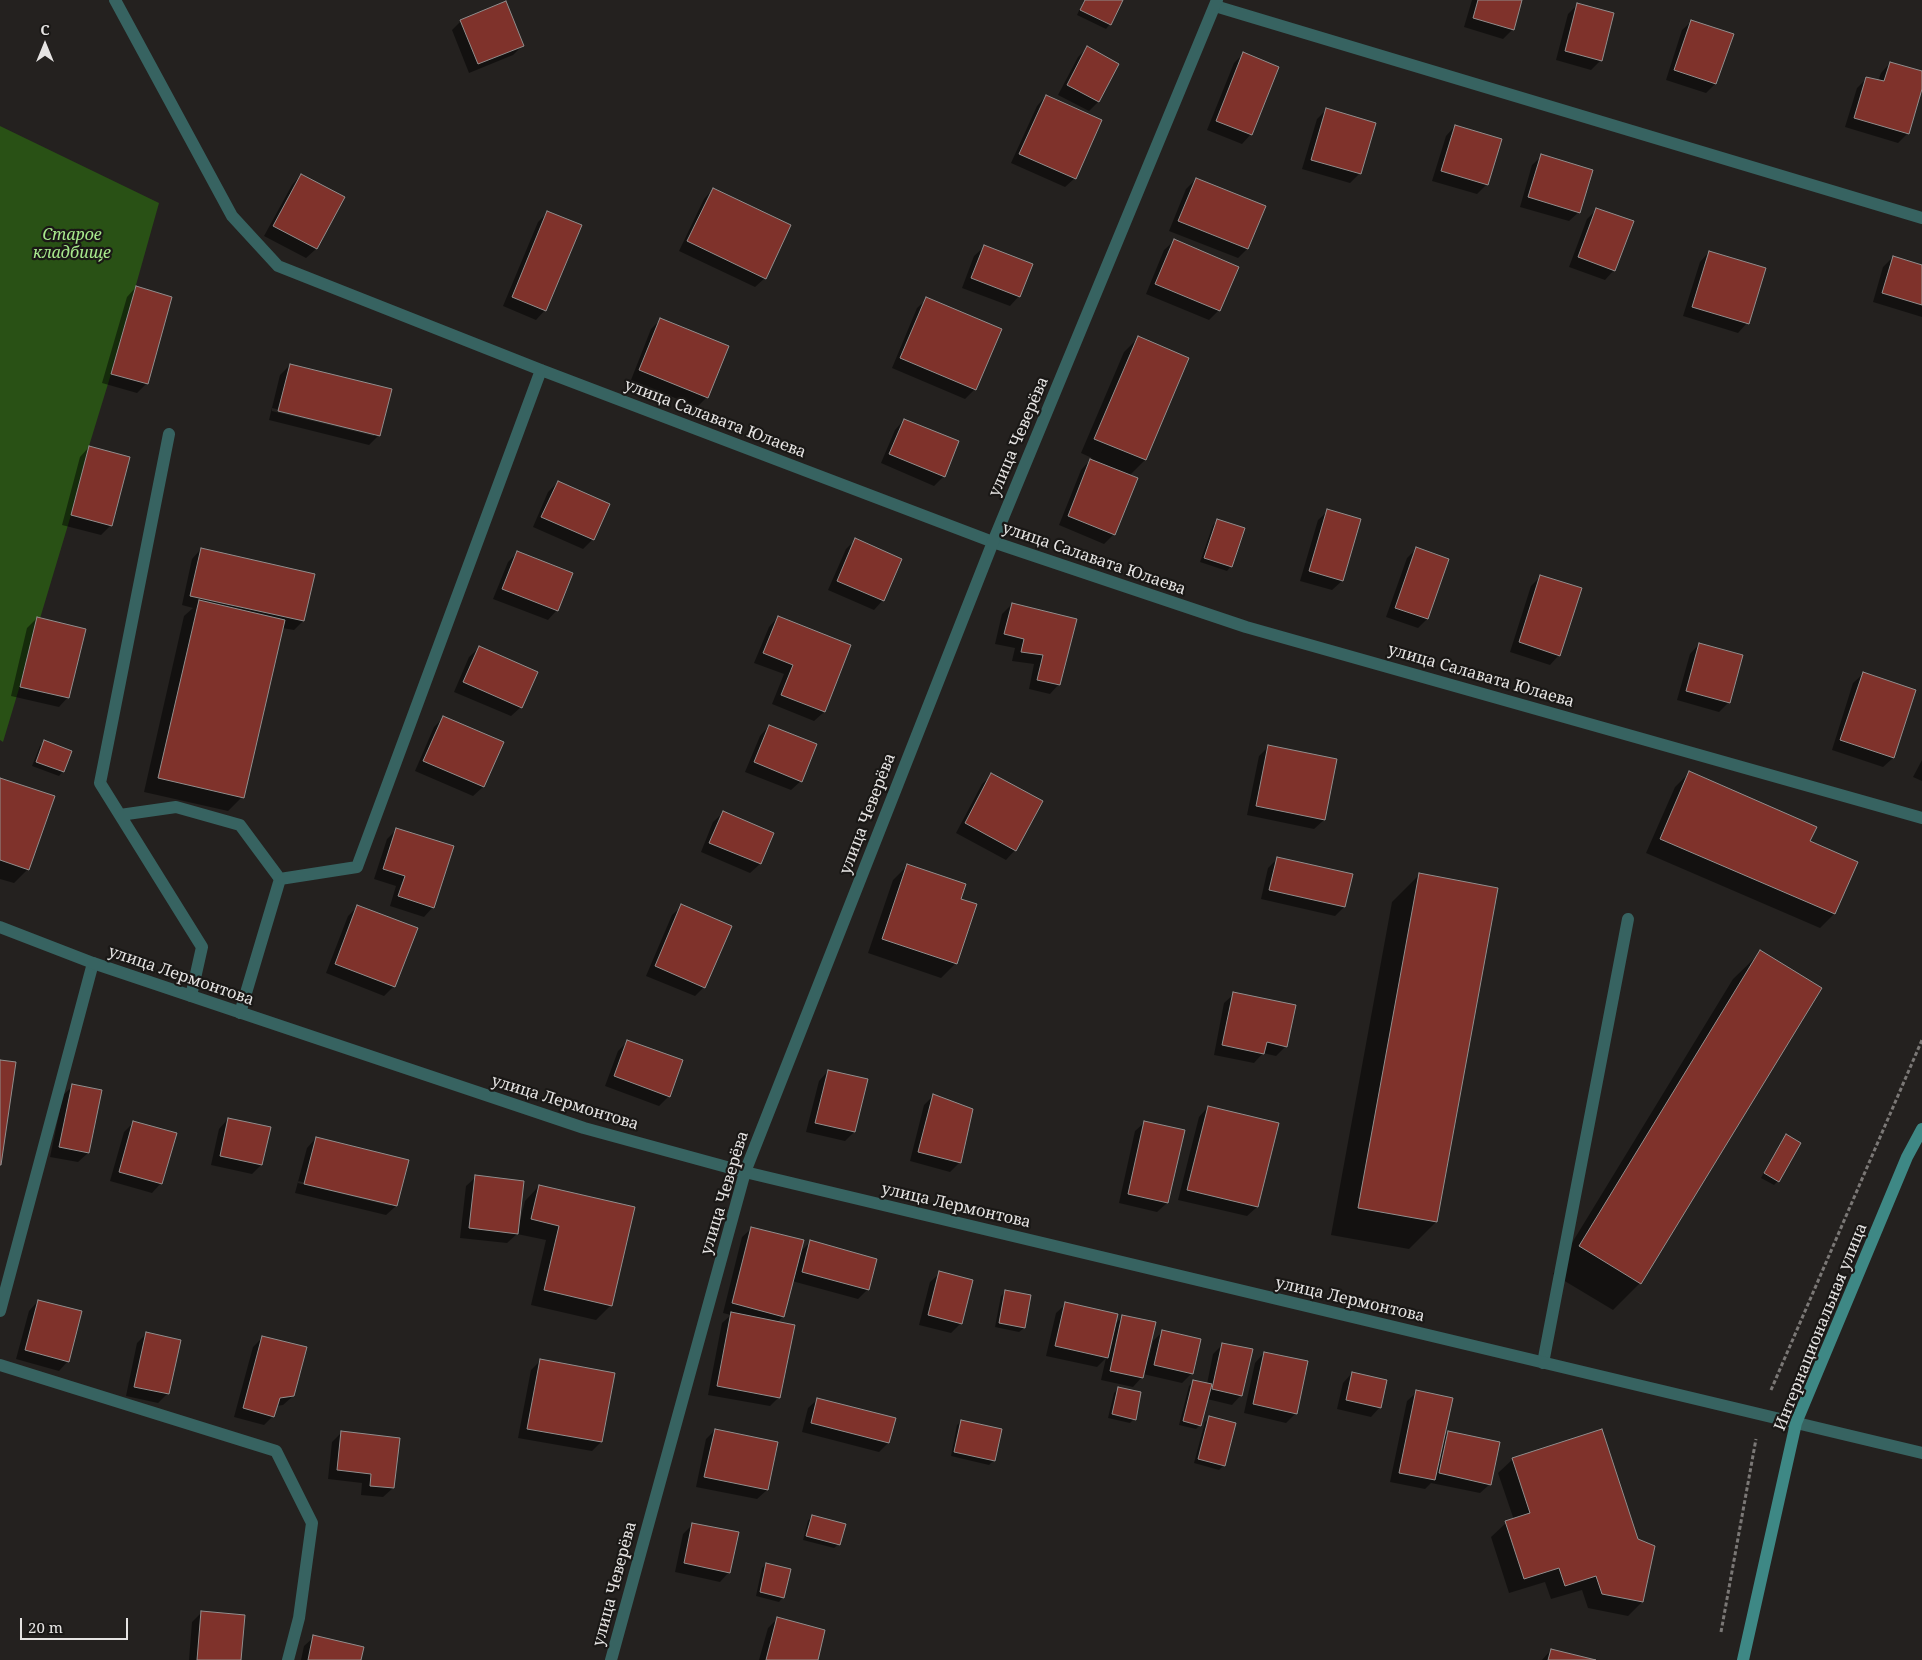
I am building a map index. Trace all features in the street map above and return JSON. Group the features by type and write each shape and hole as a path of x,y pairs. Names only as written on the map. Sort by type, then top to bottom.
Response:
{"main road":[{"name":"Интернациональная улица","path":"1743,1660 1796,1423 1907,1157 1922,1129"}],"street":[{"name":"улица Салавата Юлаева","path":"115,0 232,216 278,266 541,370 993,542 1246,627 1922,818"},
{"path":"1216,3 1922,218"},
{"name":"улица Чеверёва","path":"611,1660 745,1172 993,542 1216,3"},
{"path":"280,879 357,867 541,370"},
{"path":"169,434 100,783 202,946 191,996"},
{"path":"120,816 176,807 240,825 280,879"},
{"path":"240,1013 280,879"},
{"path":"1543,1363 1628,919"},
{"name":"улица Лермонтова","path":"0,927 93,963 584,1128 745,1172 1922,1453"},
{"path":"0,1311 93,963"},
{"path":"0,1365 276,1450 312,1523 300,1618 288,1660"}],"green space":[{"name":"Старое кладбище","path":"0,126 159,203 71,515 3,742 0,740"}],"building":[{"path":"1085,0 1123,0 1111,25 1080,10"},
{"path":"1478,0 1522,0 1514,30 1473,18"},
{"path":"506,1 524,46 478,64 460,20"},
{"path":"1577,3 1614,13 1602,61 1565,51"},
{"path":"1691,20 1734,34 1716,84 1674,70"},
{"path":"1087,46 1119,64 1099,102 1067,85"},
{"path":"1243,52 1279,67 1252,135 1216,121"},
{"path":"1890,62 1922,71 1922,89 1909,134 1854,118 1866,77 1884,81"},
{"path":"1046,95 1102,120 1076,179 1019,154"},
{"path":"1326,108 1376,123 1361,174 1311,160"},
{"path":"1455,125 1502,139 1488,185 1441,171"},
{"path":"1541,154 1593,170 1580,213 1528,197"},
{"path":"301,174 345,197 317,249 273,226"},
{"path":"1196,178 1266,206 1248,249 1178,221"},
{"path":"713,188 791,225 766,279 687,241"},
{"path":"1596,208 1634,221 1615,271 1578,257"},
{"path":"547,211 582,225 546,311 512,297"},
{"path":"1174,239 1239,267 1220,311 1155,284"},
{"path":"984,245 1033,264 1020,297 971,278"},
{"path":"1709,251 1766,268 1749,324 1692,307"},
{"path":"1893,256 1922,265 1922,305 1882,293"},
{"path":"136,286 172,297 148,384 111,374"},
{"path":"926,297 1002,329 976,390 900,358"},
{"path":"660,318 729,346 708,398 639,370"},
{"path":"1138,336 1189,358 1146,460 1094,439"},
{"path":"290,364 392,389 380,436 278,411"},
{"path":"904,419 959,441 945,477 889,454"},
{"path":"89,446 130,457 112,526 71,515"},
{"path":"1090,459 1138,478 1115,535 1068,516"},
{"path":"558,481 610,504 594,540 541,517"},
{"path":"1327,509 1361,519 1343,581 1309,571"},
{"path":"1217,519 1245,528 1232,567 1204,558"},
{"path":"855,538 902,559 884,601 837,581"},
{"path":"1416,547 1449,559 1428,619 1395,608"},
{"path":"201,548 315,574 304,621 190,596"},
{"path":"517,551 573,573 558,611 502,589"},
{"path":"1540,575 1582,588 1560,656 1519,642"},
{"path":"199,600 285,620 244,798 158,778"},
{"path":"1012,603 1077,619 1060,685 1037,680 1043,655 1021,652 1024,639 1004,634"},
{"path":"778,616 851,645 825,712 781,695 793,665 763,653"},
{"path":"37,617 86,629 69,698 20,687"},
{"path":"1699,643 1743,655 1730,703 1686,691"},
{"path":"479,646 538,672 522,708 463,682"},
{"path":"1863,672 1916,690 1894,758 1840,740"},
{"path":"443,716 504,742 484,787 423,761"},
{"path":"769,725 817,744 802,782 754,762"},
{"path":"44,740 72,751 64,772 36,762"},
{"path":"1268,745 1337,759 1325,820 1256,806"},
{"path":"1689,771 1817,827 1810,841 1858,862 1835,914 1660,839"},
{"path":"991,773 1043,801 1016,851 965,823"},
{"path":"0,778 55,796 29,870 0,860"},
{"path":"723,811 774,833 761,864 709,843"},
{"path":"396,828 454,846 434,908 398,896 405,876 383,869"},
{"path":"1277,857 1353,874 1345,907 1269,890"},
{"path":"907,864 966,884 961,899 977,904 957,964 882,939"},
{"path":"1419,873 1498,888 1437,1222 1358,1208"},
{"path":"681,904 732,926 705,988 655,966"},
{"path":"357,905 418,928 395,987 335,964"},
{"path":"1760,950 1822,988 1641,1284 1579,1246"},
{"path":"1233,992 1296,1005 1287,1047 1267,1042 1264,1054 1222,1045"},
{"path":"627,1040 683,1060 670,1097 614,1076"},
{"path":"0,1060 16,1062 1,1165 0,1165"},
{"path":"828,1070 868,1079 855,1132 815,1123"},
{"path":"72,1084 102,1090 89,1153 59,1147"},
{"path":"933,1094 973,1109 961,1163 918,1152"},
{"path":"1208,1106 1279,1123 1258,1207 1187,1190"},
{"path":"228,1118 271,1127 262,1165 220,1156"},
{"path":"133,1121 177,1133 162,1184 119,1172"},
{"path":"1144,1121 1185,1130 1168,1203 1128,1194"},
{"path":"1786,1134 1801,1143 1779,1182 1764,1173"},
{"path":"316,1137 409,1160 397,1206 304,1184"},
{"path":"475,1175 524,1181 518,1234 469,1228"},
{"path":"539,1185 635,1207 612,1306 544,1290 559,1226 531,1219"},
{"path":"751,1227 804,1240 784,1317 732,1303"},
{"path":"810,1240 877,1259 869,1290 802,1272"},
{"path":"939,1271 973,1280 962,1324 928,1315"},
{"path":"1005,1290 1031,1295 1025,1328 999,1323"},
{"path":"38,1300 82,1311 69,1362 25,1350"},
{"path":"1065,1302 1118,1314 1108,1358 1055,1346"},
{"path":"731,1312 795,1325 780,1398 717,1386"},
{"path":"1122,1315 1156,1322 1143,1378 1110,1371"},
{"path":"1162,1330 1201,1339 1193,1374 1154,1365"},
{"path":"146,1332 181,1340 169,1394 134,1387"},
{"path":"262,1336 307,1347 294,1396 280,1398 274,1417 243,1408"},
{"path":"1222,1343 1253,1349 1242,1396 1212,1389"},
{"path":"1264,1352 1308,1361 1297,1414 1253,1404"},
{"path":"540,1359 615,1373 602,1442 527,1429"},
{"path":"1352,1372 1387,1380 1381,1408 1346,1400"},
{"path":"1193,1380 1212,1384 1201,1426 1183,1421"},
{"path":"1118,1387 1141,1392 1136,1420 1112,1414"},
{"path":"1416,1390 1453,1398 1435,1480 1399,1473"},
{"path":"817,1398 896,1418 889,1443 811,1423"},
{"path":"1209,1416 1236,1423 1225,1466 1198,1459"},
{"path":"961,1420 1002,1429 995,1461 954,1452"},
{"path":"715,1429 778,1442 768,1490 704,1477"},
{"path":"1602,1429 1638,1539 1655,1546 1643,1602 1602,1594 1596,1576 1565,1586 1559,1568 1524,1579 1505,1521 1530,1513 1512,1458"},
{"path":"341,1431 400,1438 394,1488 370,1486 371,1474 337,1470"},
{"path":"1448,1431 1500,1442 1491,1485 1439,1473"},
{"path":"812,1515 846,1524 840,1545 806,1536"},
{"path":"692,1523 739,1532 730,1573 684,1563"},
{"path":"766,1563 791,1569 784,1598 760,1592"},
{"path":"201,1611 245,1615 241,1660 197,1660"},
{"path":"777,1617 825,1630 818,1660 766,1660"},
{"path":"313,1635 364,1647 361,1660 308,1660"},
{"path":"1551,1649 1596,1660 1548,1660"}]}
